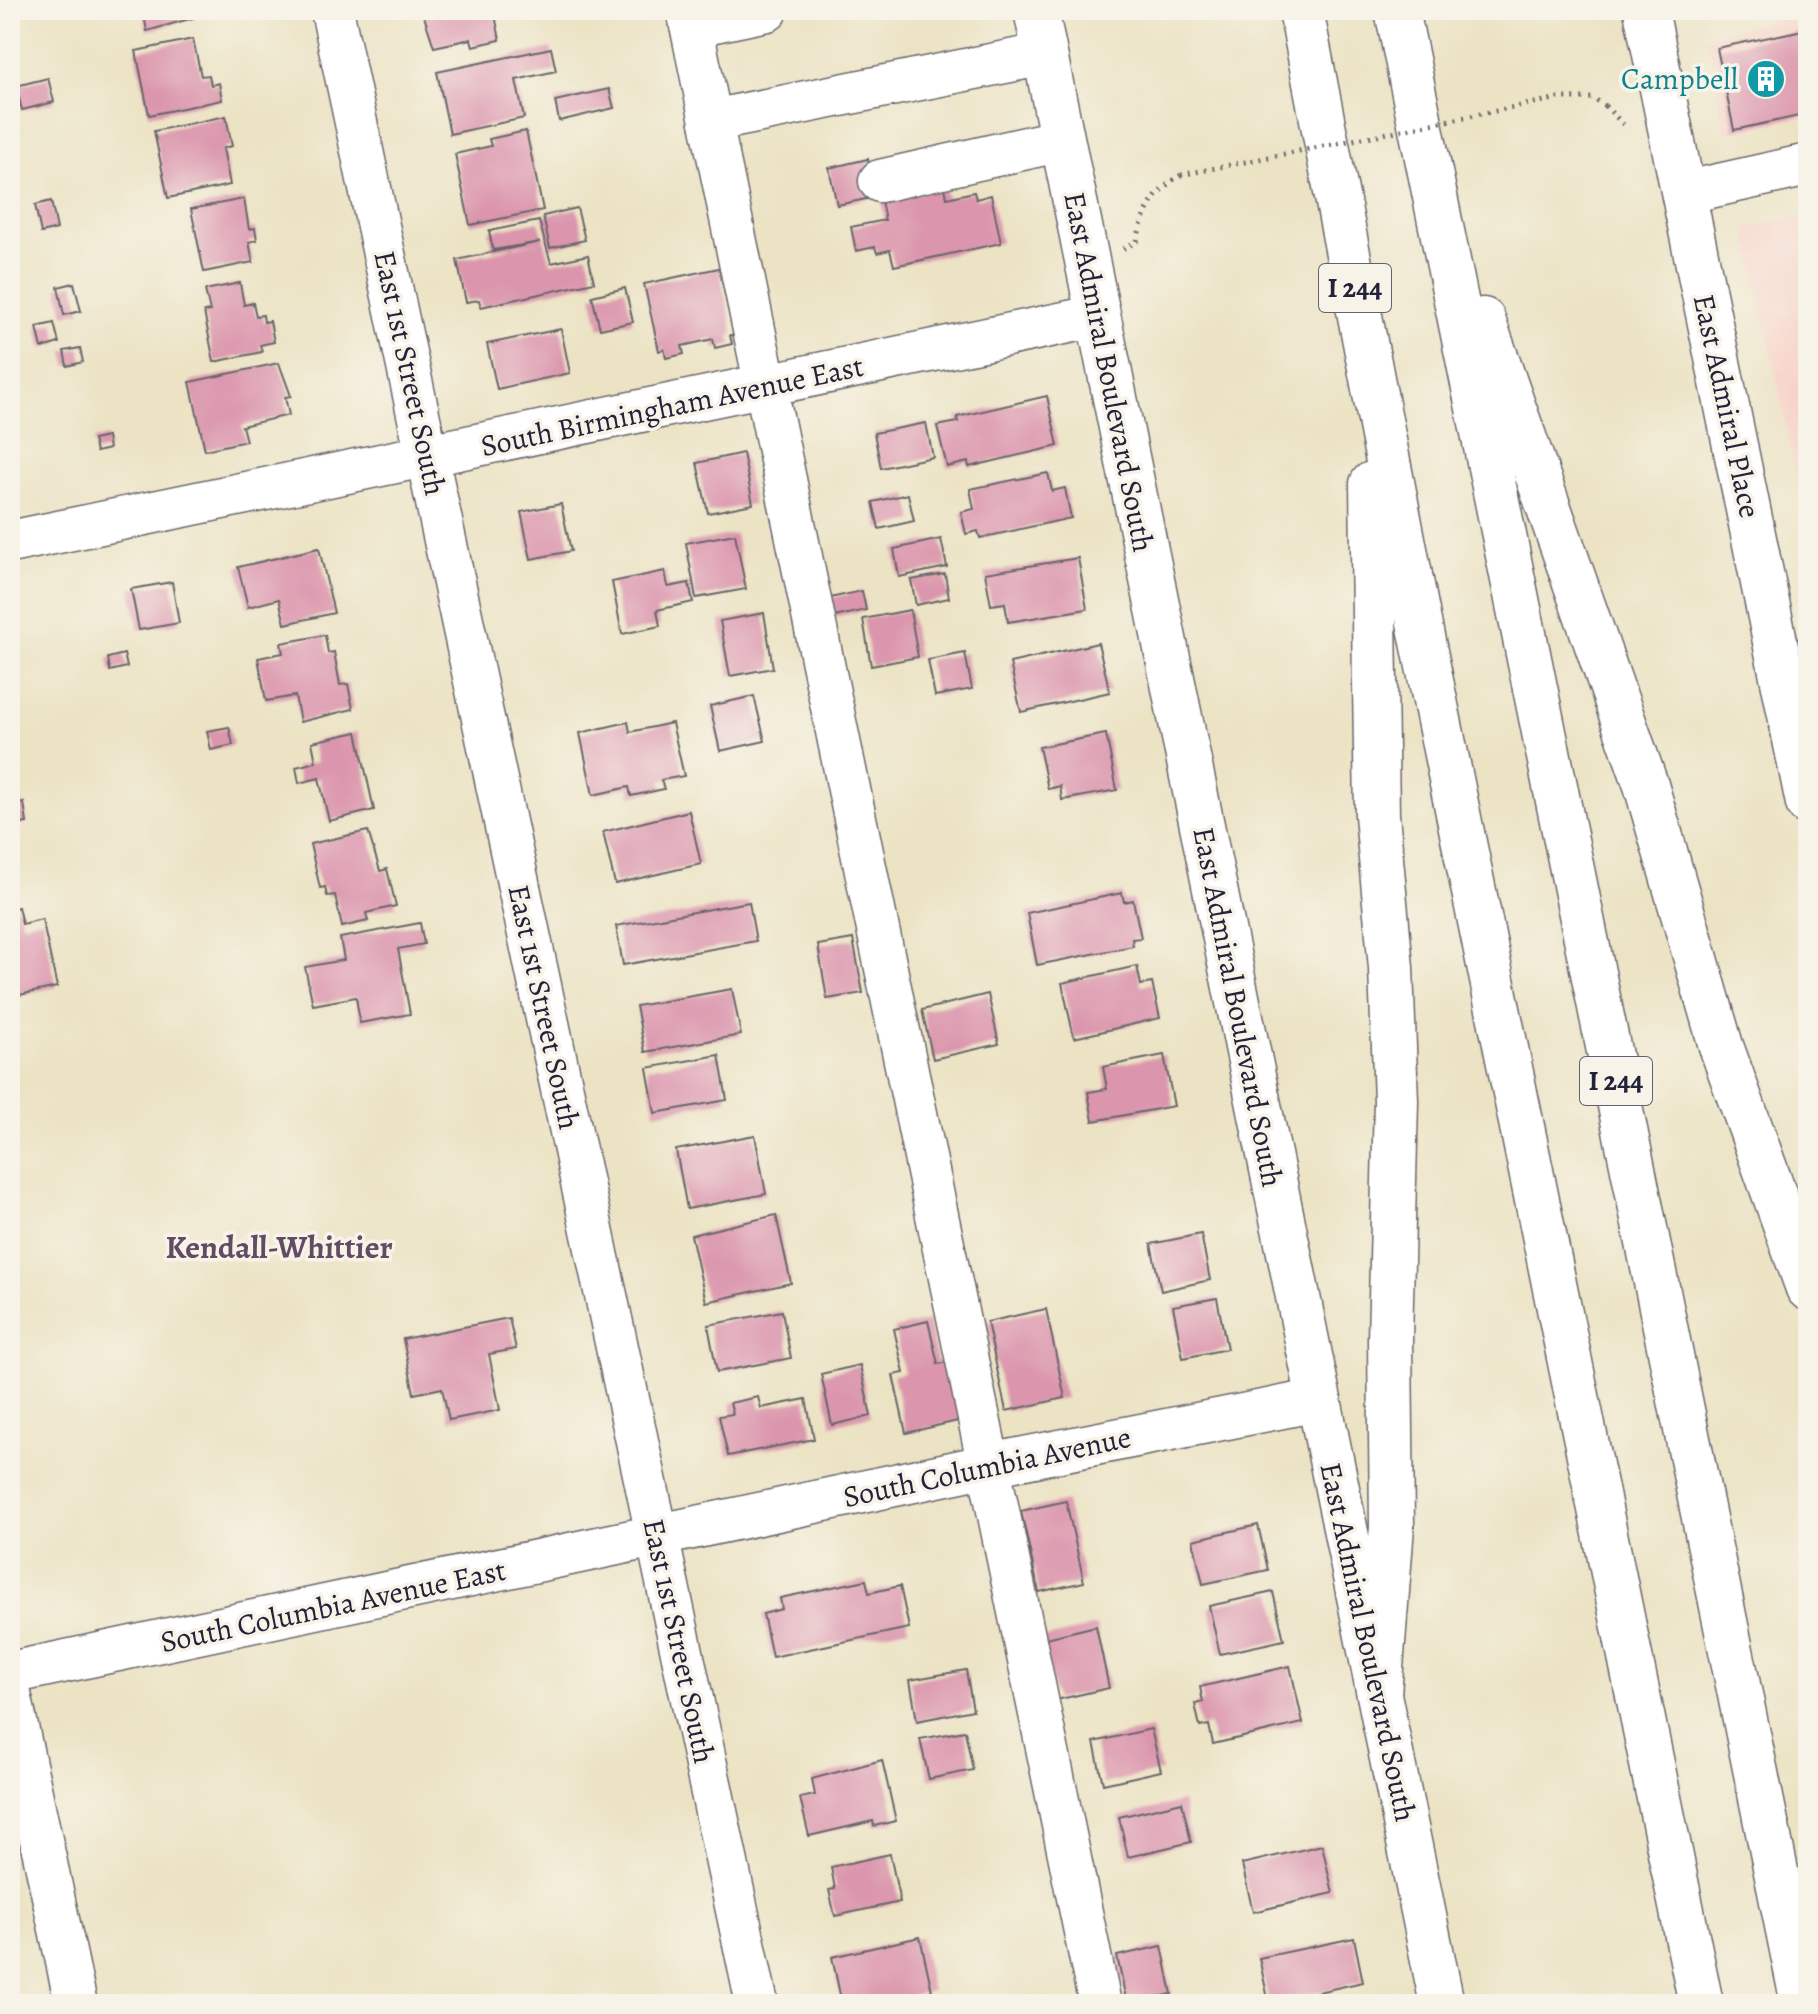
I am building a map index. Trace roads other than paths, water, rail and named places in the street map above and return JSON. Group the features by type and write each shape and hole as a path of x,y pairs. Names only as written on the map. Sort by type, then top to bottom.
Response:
{"main road":[{"name":"East Admiral Boulevard South","path":"1036,10 1442,2004"},
{"name":"I 244","path":"1301,10 1422,637 1701,2004"},
{"name":"I 244","path":"1397,10 1803,2004"},
{"name":"East Admiral Place","path":"1646,10 1808,803"},
{"path":"1427,159 1646,785 1721,1046 1808,1288"},
{"path":"1370,365 1377,815 1391,968 1396,1101 1390,1340 1392,1526 1379,1694"}],"street":[{"name":"East 1st Street South","path":"332,10 757,2004"},
{"path":"767,10 690,18 1100,2004"},
{"path":"711,121 1045,54"},
{"path":"880,181 1062,140"},
{"path":"1683,193 1808,165"},
{"name":"South Birmingham Avenue East","path":"10,542 428,458 1098,316"},
{"name":"South Columbia Avenue","path":"657,1538 989,1465 1318,1400"},
{"name":"South Columbia Avenue East","path":"10,1673 657,1538"},
{"path":"10,1694 76,2004"}],"place":[{"name":"Campbell","path":"1766,79"}],"district":[{"name":"Kendall-Whittier","path":"279,1247"}]}
